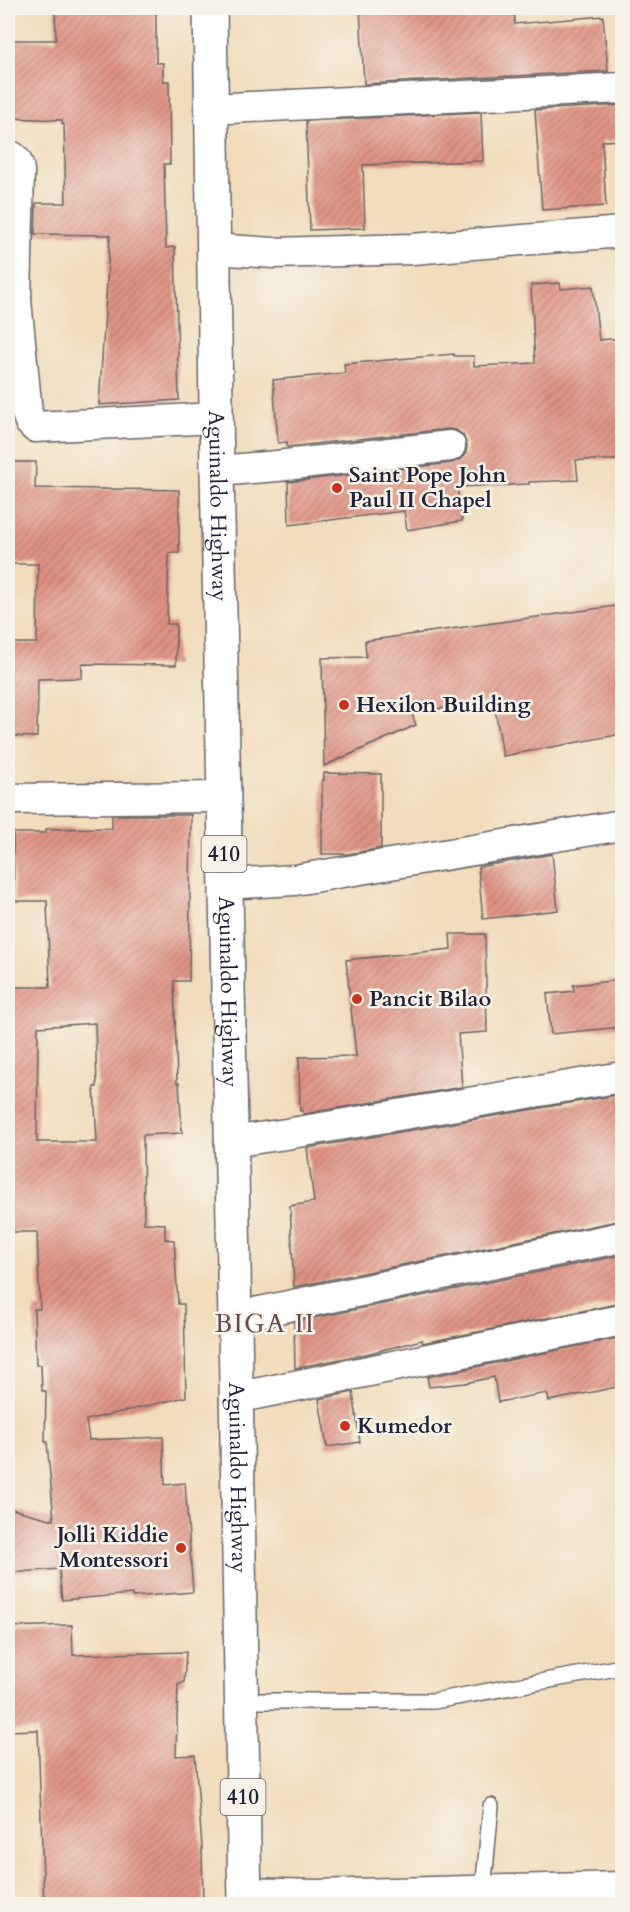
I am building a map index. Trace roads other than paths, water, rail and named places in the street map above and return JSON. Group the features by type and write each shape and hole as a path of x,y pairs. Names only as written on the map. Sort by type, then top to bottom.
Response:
{"main road":[{"name":"Aguinaldo Highway","path":"210,8 216,471 235,1317 244,1899"}],"street":[{"path":"211,109 622,88"},
{"path":"8,155 14,158 19,171 12,300 30,422 35,427 216,418"},
{"path":"213,249 274,253 412,249 622,232"},
{"path":"216,471 450,447"},
{"path":"8,799 223,797"},
{"path":"225,884 295,880 622,825"},
{"path":"230,1142 622,1077"},
{"path":"235,1317 622,1238"},
{"path":"236,1398 622,1320"},
{"path":"244,1899 622,1887"}],"lane":[{"path":"241,1701 434,1701 622,1667"},
{"path":"483,1891 491,1806"}],"place":[{"name":"Saint Pope John Paul II Chapel","path":"337,488"},
{"name":"Hexilon Building","path":"344,705"},
{"name":"Pancit Bilao","path":"357,999"},
{"name":"Kumedor","path":"345,1426"},
{"name":"Jolli Kiddie Montessori","path":"181,1548"}],"district":[{"name":"BIGA II","path":"265,1323"}]}
